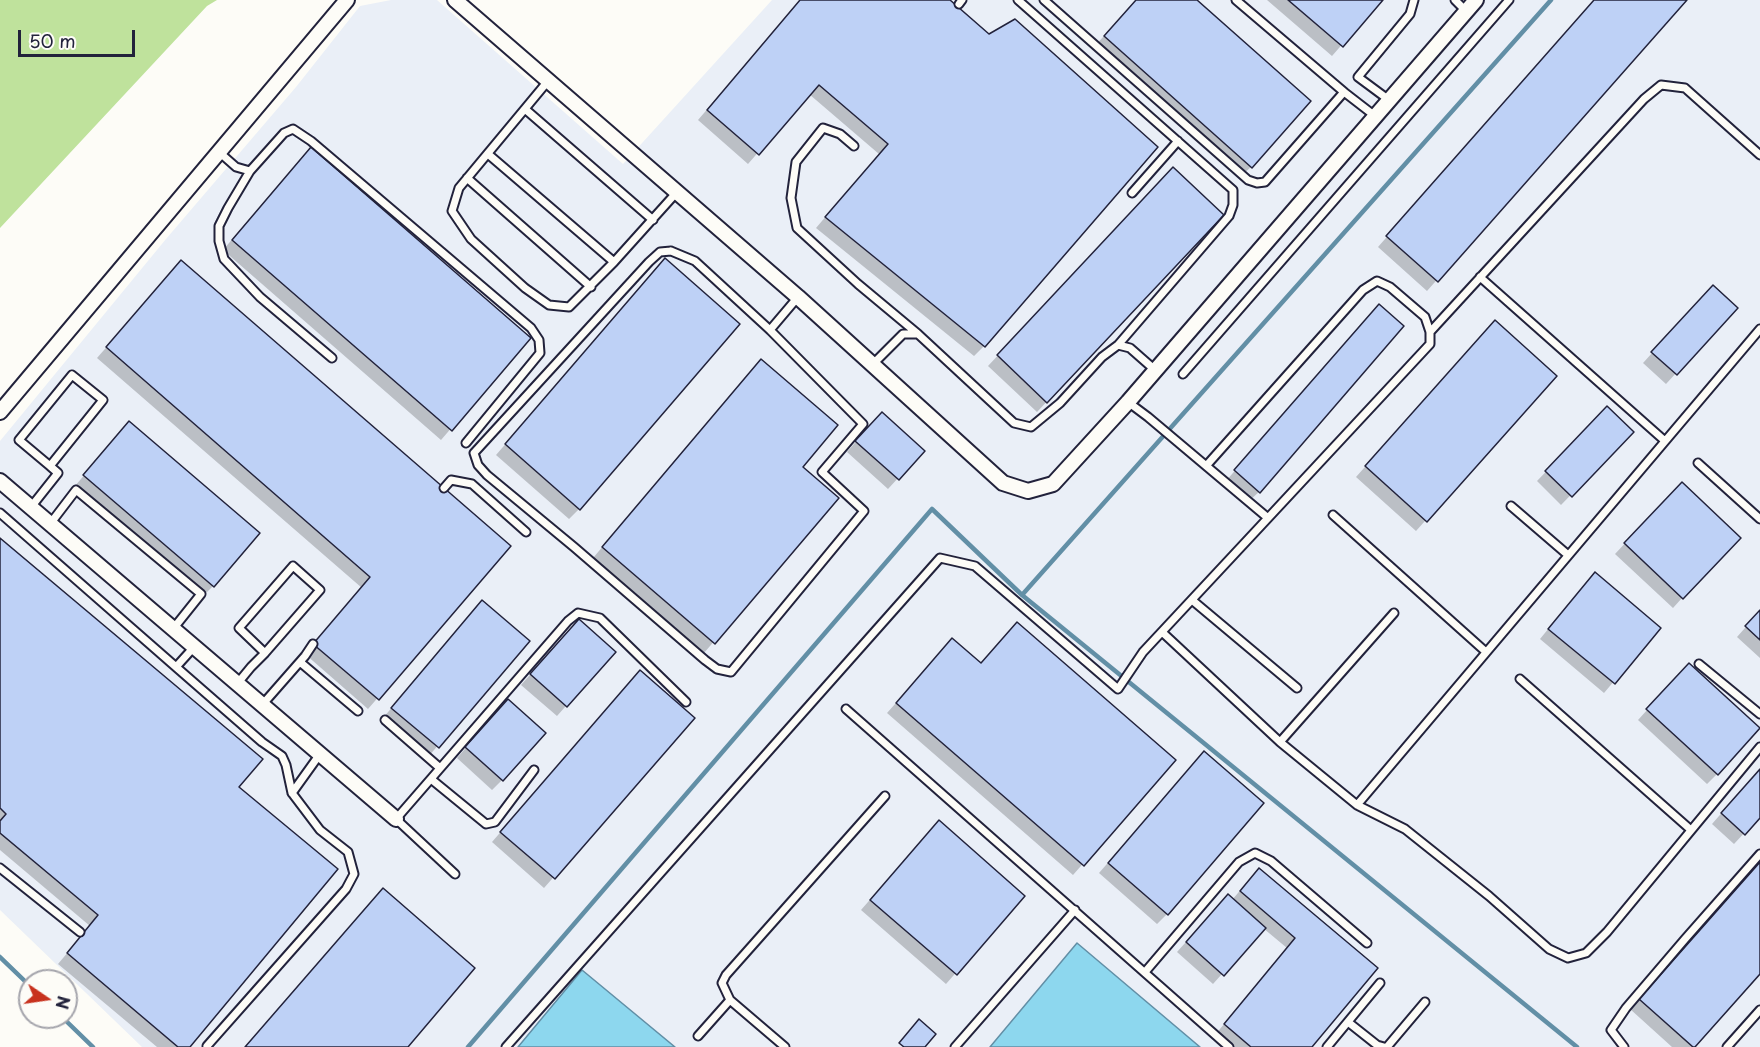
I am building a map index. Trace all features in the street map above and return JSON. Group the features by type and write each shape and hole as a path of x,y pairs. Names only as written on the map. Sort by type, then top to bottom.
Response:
{"street":[{"path":"0,412 347,0"},
{"path":"455,0 798,297 1003,483 1028,491 1053,484 1128,402 1476,0"},
{"path":"0,481 396,819"}],"lane":[{"path":"854,146 840,134 823,128 796,162 792,198 797,228 858,284 918,334 1014,423 1031,427 1060,403 1102,357 1118,345 1229,216 1233,205 1233,190 1018,0"},
{"path":"1044,0 1248,180 1257,183 1265,182 1344,92"},
{"path":"1236,0 1344,92 1376,116"},
{"path":"1389,100 1358,77 1410,14 1414,0"},
{"path":"1455,0 1466,11"},
{"path":"1183,374 1509,0"},
{"path":"549,80 459,188 452,211 471,239 525,288 549,305 569,307 591,287 677,192"},
{"path":"1430,332 1636,108 1660,85 1685,88 1760,155"},
{"path":"525,110 653,220"},
{"path":"332,358 260,297 224,259 219,241 219,226 250,171 284,133 293,129 312,141 531,328 539,340 540,353 466,443"},
{"path":"1132,192 1178,141"},
{"path":"219,152 236,167 250,171"},
{"path":"488,154 614,262"},
{"path":"467,178 591,287"},
{"path":"671,251 695,261 770,330 863,424 822,472 864,511 731,672 717,669 705,660 487,475 478,465 474,453 648,262 660,252 671,251"},
{"path":"1480,277 1665,441"},
{"path":"506,1047 940,558 975,566 1118,689 1143,652 1430,344 1430,332 1425,317 1390,287 1377,280 1364,290 1206,466"},
{"path":"770,330 798,297"},
{"path":"1358,805 1760,329"},
{"path":"872,365 903,334 918,334"},
{"path":"1118,345 1130,348 1155,370"},
{"path":"31,507 58,473 19,440 72,375 103,400 50,466"},
{"path":"1128,402 1268,518"},
{"path":"1698,463 1760,519"},
{"path":"444,488 451,480 472,484 526,532"},
{"path":"50,524 76,490 201,594 173,629"},
{"path":"1511,506 1568,555"},
{"path":"0,513 176,668 262,742 282,756 291,793 320,830 348,852 354,874 346,889 207,1046"},
{"path":"1333,516 1486,652"},
{"path":"237,684 320,590 293,566 239,628 264,653"},
{"path":"1192,600 1296,688"},
{"path":"455,874 396,819 568,621 579,613 600,618 686,702"},
{"path":"1280,742 1394,613"},
{"path":"1162,632 1280,742 1358,805 1405,829 1489,896 1549,949 1568,958 1586,953 1607,932 1760,747"},
{"path":"262,705 313,644"},
{"path":"176,668 194,646"},
{"path":"300,662 358,711"},
{"path":"1699,664 1760,714"},
{"path":"1520,679 1691,830"},
{"path":"846,708 1229,1047"},
{"path":"385,720 440,768"},
{"path":"291,793 320,754"},
{"path":"431,779 486,824 495,822 534,770"},
{"path":"785,1047 730,1000 722,983 726,975 885,796"},
{"path":"1145,972 1239,862 1255,853 1272,861 1367,943"},
{"path":"1624,1047 1611,1030 1634,999 1760,854"},
{"path":"0,868 80,932"},
{"path":"956,1047 1075,910"},
{"path":"1327,1047 1380,983"},
{"path":"698,1036 730,1000"},
{"path":"1348,1022 1377,1045 1385,1047 1425,1002"},
{"path":"1727,1047 1760,1010"}],"shaded area":[{"path":"391,0 437,0 623,164 772,0 1760,0 1760,1047 142,1047 78,985 78,969 61,969 0,910 0,441 166,239 296,87 360,6"}],"green space":[{"path":"0,0 217,0 207,6 0,228"}],"water":[{"path":"1077,943 1200,1047 990,1047"},
{"path":"582,970 675,1047 518,1047"}],"building":[{"path":"800,0 950,0 989,34 1015,19 1158,147 985,347 825,217 888,144 819,85 759,155 707,110"},
{"path":"1136,0 1197,0 1311,101 1252,168 1104,36"},
{"path":"1288,0 1383,0 1343,47"},
{"path":"1594,0 1687,0 1438,282 1386,236"},
{"path":"311,147 531,338 452,431 232,240"},
{"path":"1173,167 1224,215 1047,403 997,355"},
{"path":"665,258 740,324 580,510 505,444"},
{"path":"181,260 511,546 379,700 313,644 370,577 106,347"},
{"path":"1713,285 1738,308 1677,375 1651,352"},
{"path":"1379,304 1404,326 1260,493 1234,470"},
{"path":"1495,320 1557,376 1427,522 1365,466"},
{"path":"761,359 838,425 803,467 839,498 715,644 602,547"},
{"path":"1607,406 1634,432 1572,497 1545,471"},
{"path":"882,412 925,451 899,480 855,441"},
{"path":"129,421 260,533 214,587 83,475"},
{"path":"1682,482 1741,538 1683,599 1624,543"},
{"path":"0,538 263,759 239,787 338,869 190,1047 178,1047 67,953 98,915 0,833 0,821 6,814 0,808"},
{"path":"1595,572 1661,628 1615,684 1548,629"},
{"path":"482,600 530,641 439,748 391,708"},
{"path":"1760,610 1760,640 1745,626"},
{"path":"579,619 616,652 567,707 530,674"},
{"path":"1017,622 1176,760 1084,866 896,703 952,638 981,663"},
{"path":"1689,663 1760,728 1718,775 1646,709"},
{"path":"640,670 695,718 555,879 500,832"},
{"path":"508,699 546,733 503,781 465,747"},
{"path":"1204,751 1264,803 1168,915 1108,863"},
{"path":"1760,769 1760,818 1745,835 1721,813"},
{"path":"939,820 1025,896 957,975 870,900"},
{"path":"1760,862 1760,974 1693,1047 1639,999"},
{"path":"1259,868 1378,968 1312,1047 1251,1047 1224,1024 1295,938 1240,891"},
{"path":"383,888 475,968 408,1047 245,1047"},
{"path":"1228,894 1266,928 1224,976 1186,942"},
{"path":"919,1019 936,1034 925,1047 904,1047 899,1043"}],"waterway":[{"path":"468,1047 932,509 1022,595 1551,0"},
{"path":"1022,595 1577,1047"},
{"path":"0,957 18,974"},
{"path":"74,1029 93,1047"}]}
